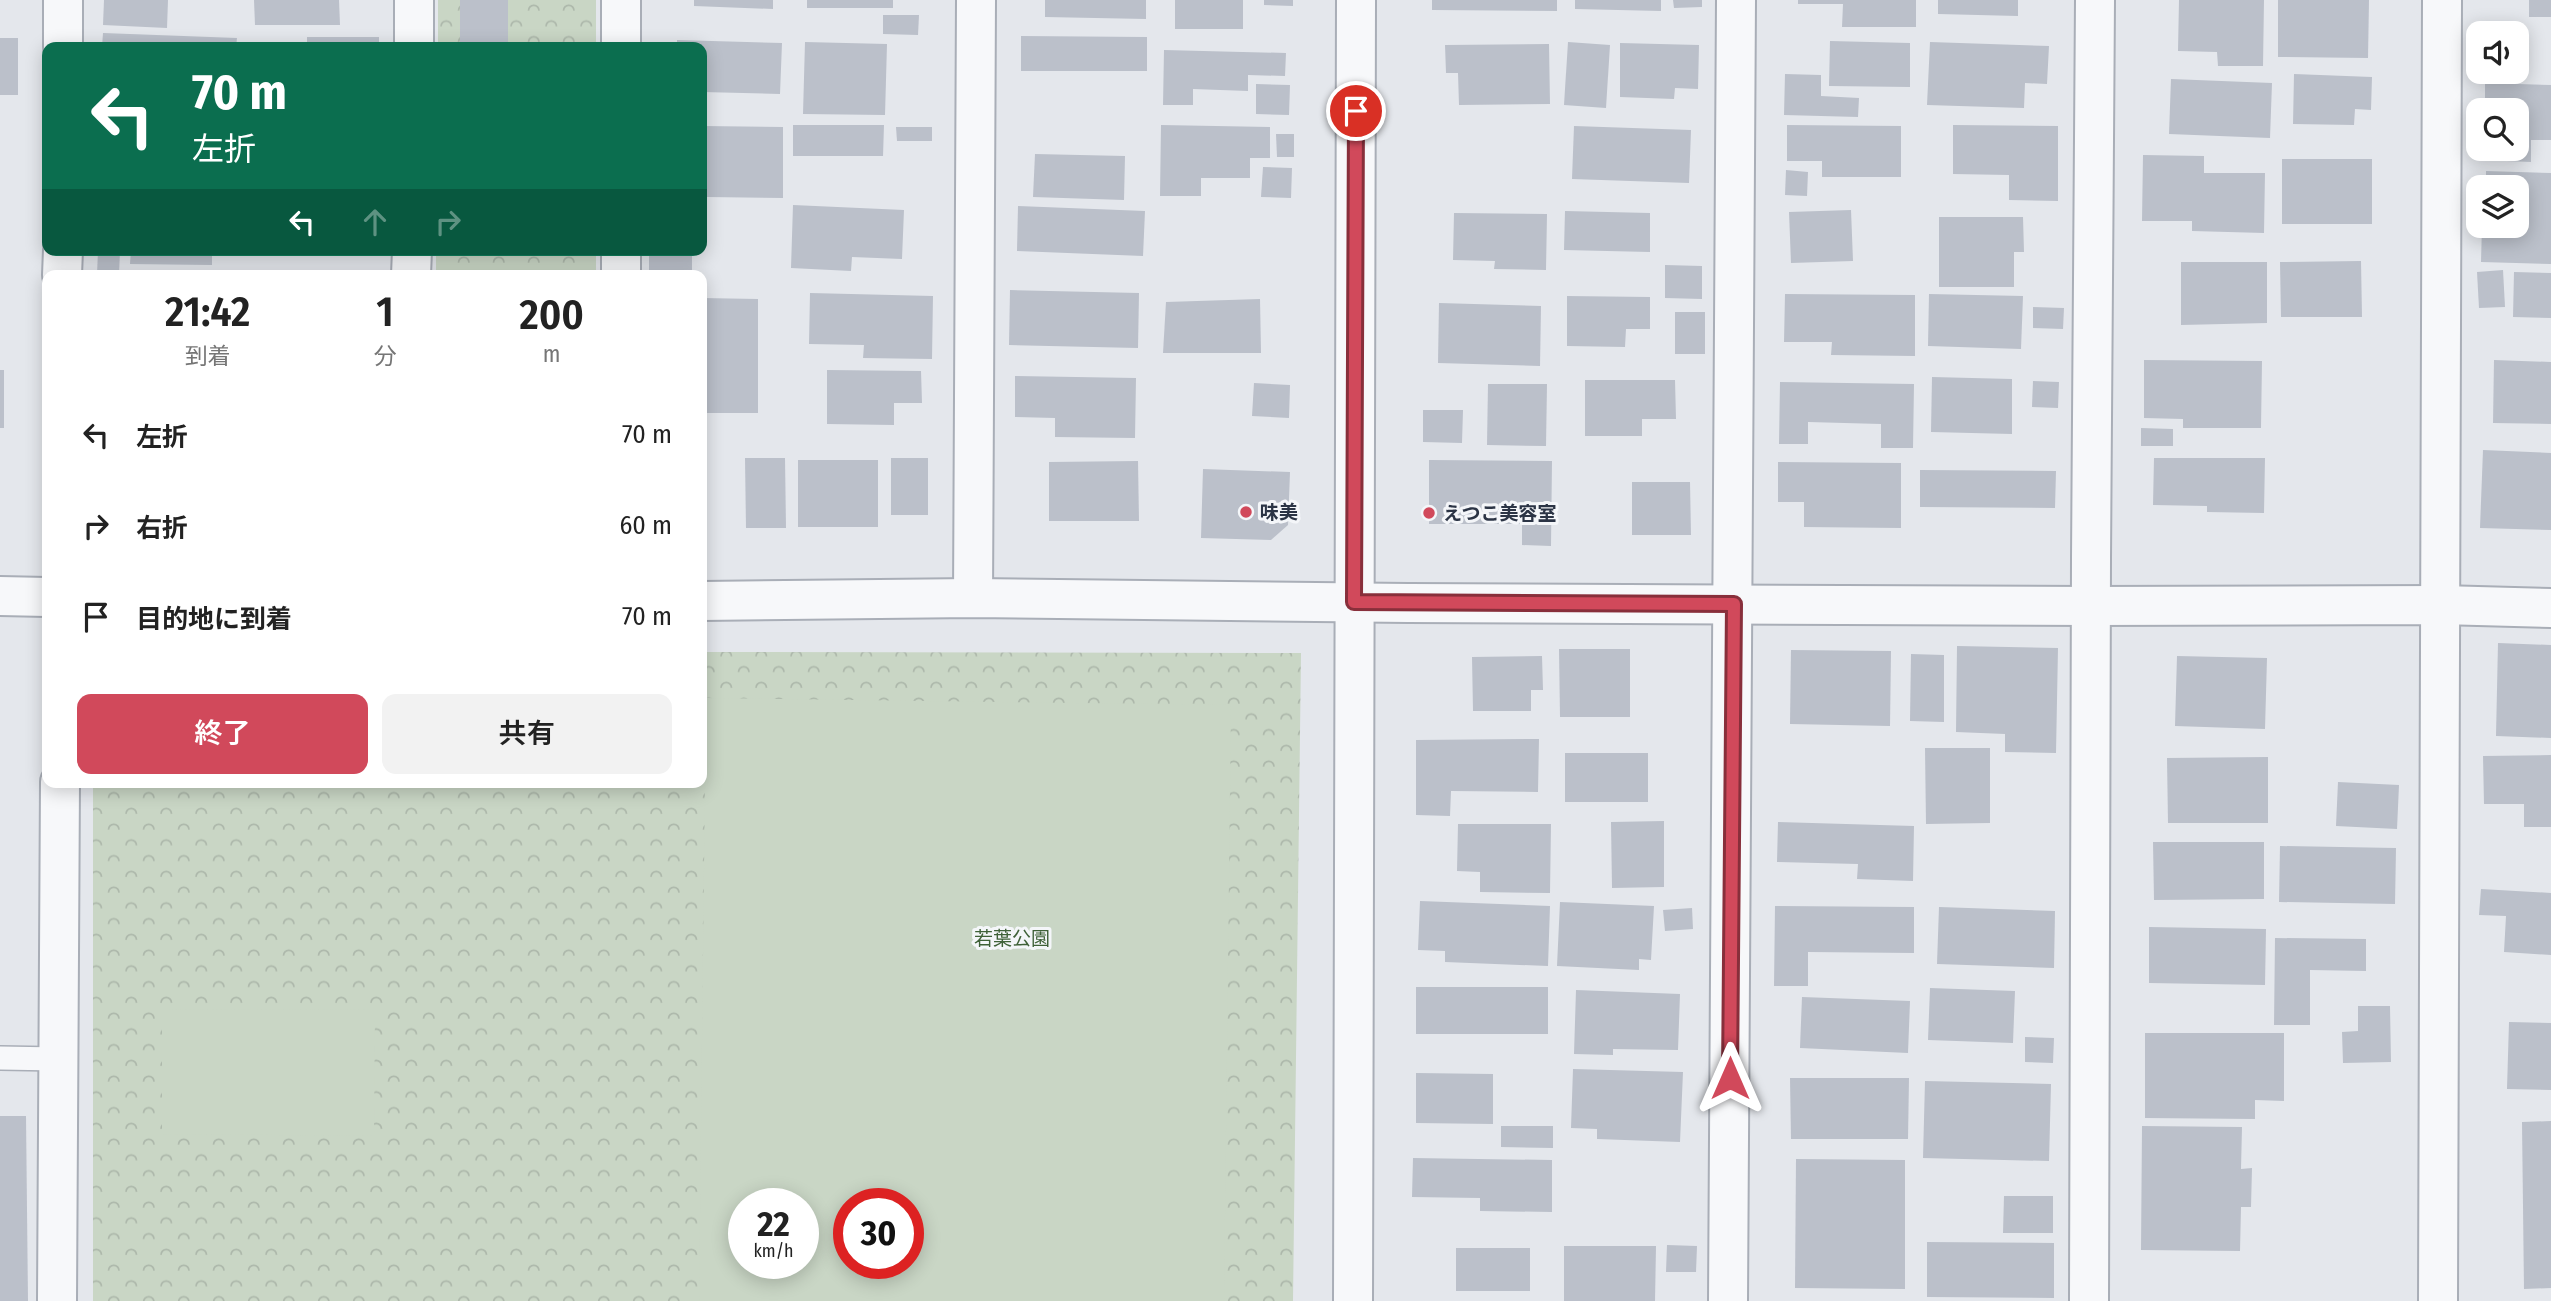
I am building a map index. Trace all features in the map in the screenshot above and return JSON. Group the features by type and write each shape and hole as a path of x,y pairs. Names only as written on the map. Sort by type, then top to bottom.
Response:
{"street":[{"path":"63,0 63,42"},
{"path":"414,0 414,42"},
{"path":"621,0 621,42"},
{"path":"973,598 976,0"},
{"path":"1353,1301 1356,0"},
{"path":"1728,1301 1736,0"},
{"path":"2089,1301 2090,607 2095,0"},
{"path":"2438,1301 2442,0"},
{"path":"0,596 42,597"},
{"path":"707,601 973,598 2090,607 2551,607"},
{"path":"57,1301 60,788"}],"lane":[{"path":"0,1058 58,1059"}],"green space":[{"path":"438,0 596,0 596,42 438,42"},
{"path":"436,256 596,256 596,270 436,270"},
{"name":"若葉公園","path":"707,652 1301,653 1293,1301 93,1301 93,788 707,788"},
{"path":"707,698 1231,705 1224,1301 699,1301"},
{"path":"162,1009 375,1010 374,1136 162,1134"}],"building":[{"path":"104,0 168,0 167,28 103,25"},
{"path":"254,0 339,0 340,25 255,25"},
{"path":"460,0 508,0 508,42 460,42"},
{"path":"694,0 773,0 773,9 694,6"},
{"path":"807,0 893,0 893,8 807,8"},
{"path":"1045,0 1146,0 1146,19 1045,17"},
{"path":"1175,0 1243,0 1243,29 1175,29"},
{"path":"1264,0 1293,0 1293,6 1264,5"},
{"path":"1432,0 1557,0 1557,11 1432,10"},
{"path":"1575,0 1661,0 1661,11 1575,9"},
{"path":"1673,0 1702,0 1702,7 1674,8"},
{"path":"1798,0 1916,0 1916,27 1842,27 1843,4 1798,4"},
{"path":"1938,0 2018,0 2018,16 1938,14"},
{"path":"2179,0 2264,0 2263,66 2218,66 2217,52 2178,51"},
{"path":"2278,0 2369,0 2368,58 2278,57"},
{"path":"2529,0 2551,0 2551,17 2529,17"},
{"path":"883,15 919,15 918,35 883,34"},
{"path":"103,33 237,38 237,42 102,42"},
{"path":"1021,36 1147,37 1147,71 1021,71"},
{"path":"307,37 379,37 379,42 307,42"},
{"path":"0,38 18,38 18,95 0,95"},
{"path":"677,40 782,43 780,94 707,92 707,42"},
{"path":"1830,41 1910,43 1910,87 1829,86"},
{"path":"805,42 887,44 885,115 803,114"},
{"path":"1568,42 1610,45 1606,108 1564,105"},
{"path":"1930,42 2049,46 2047,84 2025,83 2024,108 1927,105"},
{"path":"1620,43 1699,45 1698,89 1675,88 1674,99 1620,97"},
{"path":"1549,44 1550,104 1459,105 1458,73 1446,73 1445,45"},
{"path":"1164,50 1286,53 1285,76 1248,75 1248,91 1193,89 1193,105 1163,105"},
{"path":"1785,74 1821,75 1821,96 1859,98 1858,117 1784,115"},
{"path":"2294,74 2372,77 2371,110 2355,109 2354,125 2293,124"},
{"path":"2171,79 2272,83 2270,138 2169,134"},
{"path":"1256,84 1290,85 1289,115 1256,114"},
{"path":"2485,84 2551,85 2551,140 2531,140 2531,162 2507,161 2529,161 2529,98 2485,98"},
{"path":"793,125 884,125 883,156 793,156"},
{"path":"1161,125 1270,127 1270,158 1250,158 1250,178 1201,178 1201,196 1160,196"},
{"path":"1787,125 1901,126 1901,177 1822,177 1822,161 1787,161"},
{"path":"1953,125 2058,126 2058,201 2009,200 2009,175 1953,174"},
{"path":"707,126 783,127 783,198 707,197"},
{"path":"1574,126 1691,130 1689,183 1572,179"},
{"path":"896,127 932,127 932,141 897,141"},
{"path":"1276,134 1294,134 1294,157 1277,157"},
{"path":"1035,154 1125,156 1124,200 1033,197"},
{"path":"2143,155 2204,156 2204,173 2265,173 2264,233 2192,231 2192,221 2142,221"},
{"path":"2282,159 2372,159 2372,224 2282,224"},
{"path":"1263,167 1292,168 1291,198 1261,197"},
{"path":"1786,170 1808,172 1807,196 1785,195"},
{"path":"2486,171 2551,173 2551,264 2481,262 2482,238 2529,238 2529,175 2486,175"},
{"path":"793,205 904,210 902,259 852,257 851,271 791,268"},
{"path":"1018,206 1145,211 1143,256 1017,251"},
{"path":"1851,210 1853,261 1791,263 1789,212"},
{"path":"1565,211 1650,213 1650,252 1564,250"},
{"path":"1454,213 1547,214 1546,270 1494,269 1495,261 1453,260"},
{"path":"1939,217 2023,217 2024,252 2014,252 2014,287 1939,287"},
{"path":"98,256 120,256 119,270 97,270"},
{"path":"131,256 212,256 212,265 130,264"},
{"path":"649,256 692,256 692,270 649,270"},
{"path":"2361,261 2362,317 2281,317 2280,262"},
{"path":"2181,262 2267,262 2267,323 2181,325"},
{"path":"1665,265 1702,266 1702,299 1665,298"},
{"path":"2503,270 2505,307 2479,308 2477,272"},
{"path":"2514,272 2551,273 2551,318 2513,317"},
{"path":"1010,290 1139,293 1138,348 1009,345"},
{"path":"810,293 933,296 932,359 863,358 864,345 809,344"},
{"path":"1785,294 1915,295 1915,356 1831,355 1832,342 1784,342"},
{"path":"1929,294 2023,296 2021,349 1928,346"},
{"path":"1567,296 1650,297 1650,329 1626,329 1625,347 1567,346"},
{"path":"707,298 758,299 758,413 707,413"},
{"path":"1260,299 1261,353 1163,353 1166,302"},
{"path":"1439,303 1541,306 1540,366 1438,363"},
{"path":"2033,307 2064,308 2063,329 2033,328"},
{"path":"1675,312 1705,312 1705,354 1675,354"},
{"path":"2144,360 2262,361 2261,428 2183,428 2183,419 2144,418"},
{"path":"2494,360 2551,362 2551,424 2493,423"},
{"path":"0,370 4,370 4,428 0,428"},
{"path":"827,370 921,371 922,403 894,403 894,425 827,424"},
{"path":"1015,376 1136,378 1135,438 1055,437 1055,418 1015,417"},
{"path":"1932,377 2012,379 2012,434 1931,432"},
{"path":"1585,380 1675,380 1676,419 1642,419 1642,436 1585,436"},
{"path":"2033,381 2059,382 2058,408 2032,407"},
{"path":"1780,382 1914,384 1913,448 1881,448 1881,424 1808,422 1808,444 1779,444"},
{"path":"1254,383 1290,385 1289,418 1252,416"},
{"path":"1488,384 1547,384 1546,446 1487,445"},
{"path":"1423,410 1463,410 1462,443 1423,442"},
{"path":"2141,428 2173,429 2173,446 2141,446"},
{"path":"2483,450 2551,453 2551,530 2480,528"},
{"path":"745,458 785,458 786,528 746,528"},
{"path":"891,458 928,458 928,515 891,515"},
{"path":"2154,458 2265,458 2264,513 2207,512 2207,506 2153,505"},
{"path":"798,460 878,460 878,527 798,527"},
{"path":"1429,460 1552,461 1551,546 1522,545 1522,524 1429,524"},
{"path":"1138,461 1139,521 1049,521 1049,462"},
{"path":"1778,462 1901,463 1901,528 1804,527 1804,502 1778,502"},
{"path":"1203,469 1290,472 1288,525 1271,540 1201,538"},
{"path":"1920,470 2056,471 2055,508 1920,507"},
{"path":"1632,482 1690,482 1691,535 1632,535"},
{"path":"2498,643 2551,645 2551,738 2496,736"},
{"path":"1957,646 2058,648 2056,753 2005,752 2005,734 1956,732"},
{"path":"1559,649 1630,649 1630,717 1560,717"},
{"path":"1791,650 1891,651 1890,726 1790,724"},
{"path":"1911,654 1944,655 1944,722 1910,721"},
{"path":"1542,656 1543,690 1531,690 1531,711 1473,711 1472,657"},
{"path":"2177,656 2267,658 2265,729 2175,726"},
{"path":"1539,739 1538,792 1451,791 1450,816 1416,815 1416,740"},
{"path":"1925,748 1990,748 1990,823 1926,824"},
{"path":"1565,753 1648,753 1648,802 1565,802"},
{"path":"2551,755 2551,827 2524,827 2524,804 2484,804 2483,756"},
{"path":"2268,757 2268,823 2168,823 2167,758"},
{"path":"2338,782 2399,785 2397,829 2336,826"},
{"path":"1664,821 1664,887 1612,888 1611,822"},
{"path":"1778,822 1914,826 1913,881 1857,879 1858,864 1777,862"},
{"path":"1458,824 1551,824 1550,893 1480,892 1480,872 1457,871"},
{"path":"2153,842 2264,842 2264,899 2154,900"},
{"path":"2280,846 2396,848 2395,904 2279,902"},
{"path":"2481,889 2551,893 2551,955 2504,952 2506,916 2479,915"},
{"path":"1420,901 1550,906 1548,966 1445,962 1445,951 1418,950"},
{"path":"1560,902 1654,906 1651,960 1639,959 1639,970 1557,966"},
{"path":"1775,906 1914,907 1914,953 1808,952 1808,986 1774,986"},
{"path":"1939,907 2055,911 2054,968 1937,964"},
{"path":"1692,908 1693,929 1665,931 1663,910"},
{"path":"2149,927 2266,929 2265,985 2149,983"},
{"path":"2275,938 2366,939 2366,971 2310,970 2310,1025 2274,1025"},
{"path":"1416,987 1548,987 1548,1034 1416,1034"},
{"path":"1930,988 2015,991 2013,1043 1928,1040"},
{"path":"1576,990 1680,994 1678,1050 1613,1049 1613,1055 1574,1054"},
{"path":"1802,997 1910,1001 1908,1053 1800,1048"},
{"path":"2358,1006 2390,1006 2391,1062 2343,1063 2342,1032 2358,1031"},
{"path":"2509,1022 2551,1023 2551,1090 2507,1089"},
{"path":"2145,1033 2284,1033 2284,1101 2255,1100 2255,1119 2145,1118"},
{"path":"2025,1037 2054,1038 2053,1063 2025,1062"},
{"path":"1573,1069 1683,1072 1680,1142 1597,1139 1597,1129 1571,1128"},
{"path":"1416,1073 1493,1074 1493,1124 1416,1123"},
{"path":"1790,1078 1909,1078 1908,1139 1791,1139"},
{"path":"1925,1081 2051,1084 2049,1161 1923,1158"},
{"path":"0,1116 26,1116 28,1301 0,1301"},
{"path":"2551,1121 2551,1288 2524,1289 2522,1122"},
{"path":"1501,1126 1553,1126 1553,1148 1501,1147"},
{"path":"2142,1126 2242,1127 2241,1169 2252,1168 2251,1207 2241,1207 2240,1251 2141,1250"},
{"path":"1413,1158 1552,1160 1552,1212 1480,1211 1480,1198 1412,1197"},
{"path":"1796,1159 1905,1160 1905,1289 1795,1288"},
{"path":"2004,1196 2053,1196 2053,1233 2003,1233"},
{"path":"1927,1242 2054,1243 2054,1298 1927,1297"},
{"path":"1667,1245 1697,1246 1696,1272 1666,1272"},
{"path":"1564,1246 1656,1246 1655,1301 1564,1301"},
{"path":"1456,1248 1530,1248 1530,1291 1456,1291"}],"place":[{"name":"味美","path":"1246,512"},
{"name":"えつこ美容室","path":"1429,513"}],"route":[{"path":"1356,111 1354,602 1734,604 1730,1078"}]}
